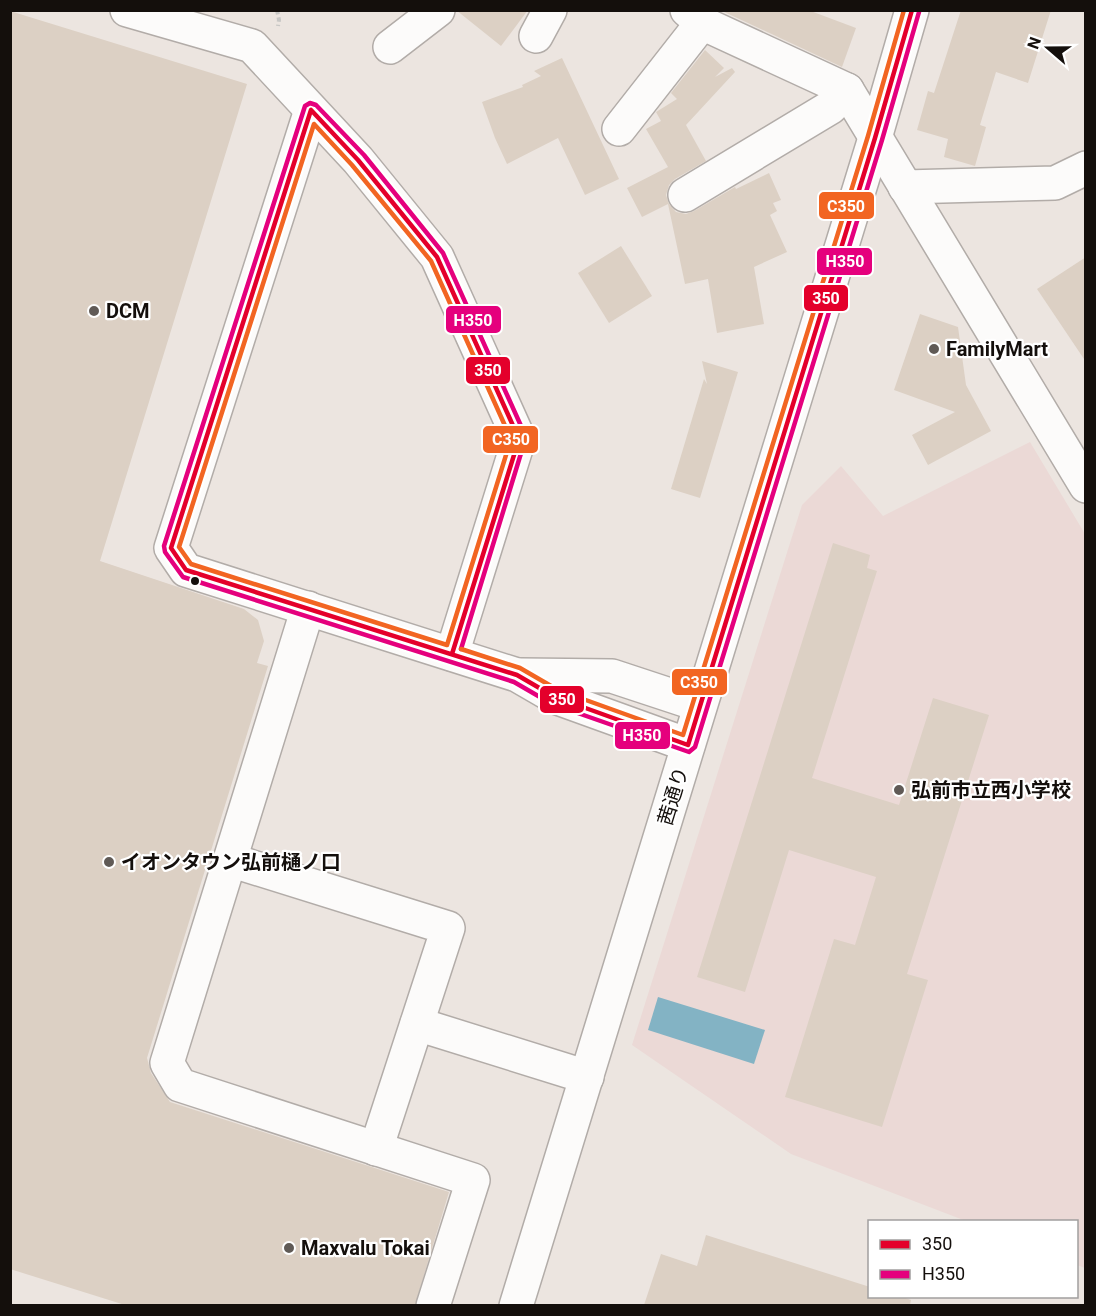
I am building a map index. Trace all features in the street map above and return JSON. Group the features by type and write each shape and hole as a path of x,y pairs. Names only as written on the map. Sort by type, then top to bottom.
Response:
{"street":[{"path":"127,10 252,46 358,160 437,257 519,439 452,654"},
{"path":"390,47 438,10"},
{"name":"茜通り","path":"516,1305 875,138 912,10"},
{"path":"619,129 694,17 847,90 1086,486"},
{"path":"685,195 831,107 847,90"},
{"path":"311,110 171,548 186,570 517,675 555,697 688,745"},
{"path":"905,187 1055,183 1086,168"},
{"path":"308,608 167,1063 180,1085 473,1180 432,1305"},
{"path":"517,675 612,676 700,705"},
{"path":"230,860 448,928 376,1149"},
{"path":"417,1024 587,1077"}],"shaded area":[{"name":"弘前市立西小学校","path":"1030,442 1085,534 1085,1268 1078,1265 1078,1220 963,1220 791,1154 632,1045 802,505 841,466 883,516"}],"water":[{"path":"658,997 765,1030 754,1064 648,1030"}],"building":[{"path":"456,10 528,10 501,46"},
{"path":"720,10 808,10 856,28 842,67"},
{"path":"961,10 1051,10 1028,83 996,72 980,125 986,127 975,166 944,157 948,139 917,130 928,91 934,93"},
{"path":"10,11 247,84 100,561 244,609 258,620 264,641 257,663 268,666 147,1058 151,1073 170,1102 449,1192 415,1305 125,1305 10,1269"},
{"path":"705,50 724,68 715,77 732,68 735,72 686,125 706,161 669,185 666,195 669,204 676,212 686,214 735,187 736,189 769,173 781,200 773,203 777,211 770,215 787,252 754,267 764,324 717,333 708,279 685,284 668,204 642,217 627,188 668,167 646,129 661,121 656,112 677,99 671,93"},
{"path":"562,58 619,179 585,195 558,138 507,164 482,102 523,87 522,85 541,76 534,71"},
{"path":"621,246 652,296 609,323 578,273"},
{"path":"1086,257 1086,362 1037,289"},
{"path":"920,314 958,327 966,385 991,431 928,465 912,435 955,412 894,390"},
{"path":"702,361 738,372 700,498 671,489 704,379 707,384"},
{"path":"833,543 870,555 867,568 877,571 812,778 899,805 933,698 989,715 907,974 928,980 882,1127 785,1097 834,939 855,945 876,877 789,850 745,992 697,977"},
{"path":"706,1235 868,1286 868,1298 911,1300 910,1305 644,1305 661,1254 697,1266"}],"transit line":[{"name":"C350","path":"461,649 520,668 558,690 683,735 868,136 904,10"},
{"name":"350","path":"452,654 519,439 437,257 358,160 311,110 171,548 186,570 517,675 555,697 688,745 875,138 912,10"},
{"name":"H350","path":"461,649 526,437 443,253 364,155 316,105 310,103 305,106 164,546 165,552 183,577 514,682 552,704 689,752 695,747 882,140 919,12"},
{"name":"C350","path":"314,124 352,165 431,261 511,439 447,645 191,564 179,547 314,124"}],"place":[{"name":"DCM","path":"94,311"},
{"name":"FamilyMart","path":"934,349"},
{"name":"弘前市立西小学校","path":"899,790"},
{"name":"イオンタウン弘前樋ノ口","path":"109,862"},
{"name":"Maxvalu Tokai","path":"289,1248"}]}
